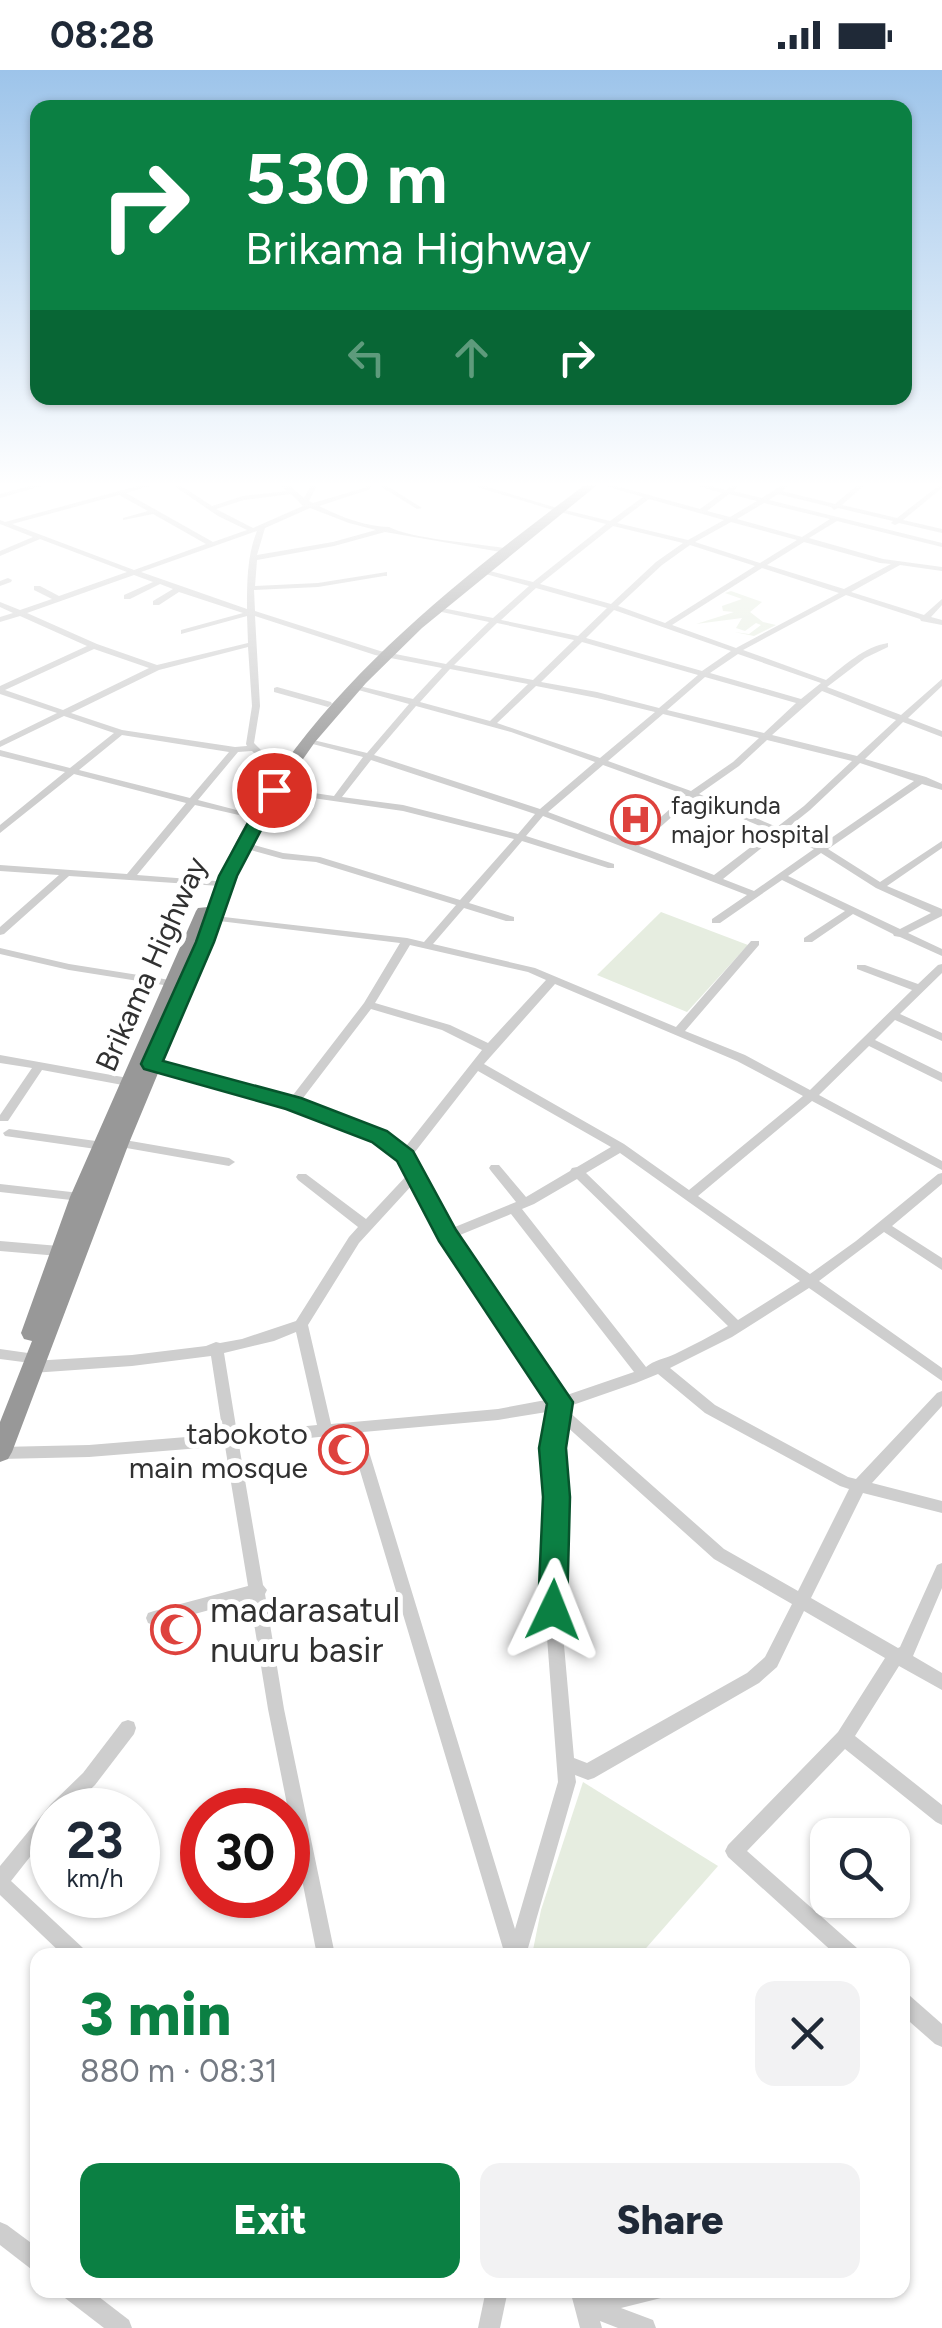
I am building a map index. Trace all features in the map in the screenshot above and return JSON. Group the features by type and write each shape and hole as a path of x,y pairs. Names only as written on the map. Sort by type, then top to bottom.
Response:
{"highway":[{"name":"Brikama Highway","path":"0,1452 58,1251 80,1197 151,1064 216,884 249,816 328,704 459,586"},
{"name":"Brikama Highway","path":"0,1417 28,1362 111,1144 128,1082 170,983 211,917 287,763 381,654 466,586"}],"street":[{"path":"0,620 94,586"},
{"path":"127,597 150,586"},
{"path":"173,586 381,654 659,710 857,759 942,787"},
{"path":"252,748 256,703 252,588 288,586"},
{"path":"336,799 368,754 446,668 536,586"},
{"path":"537,586 610,606 738,650 942,734"},
{"path":"492,723 536,684 610,606 635,586"},
{"path":"665,626 727,586"},
{"path":"823,586 942,623"},
{"path":"428,945 518,836 600,759 738,650 858,586"},
{"path":"36,588 58,599"},
{"path":"156,603 178,588"},
{"path":"924,619 942,600"},
{"path":"0,604 94,646 156,668"},
{"path":"440,608 578,638 802,702"},
{"path":"184,632 250,612"},
{"path":"0,744 156,668 252,644"},
{"path":"632,847 766,737 802,702 862,656 885,645"},
{"path":"0,690 94,646"},
{"path":"716,879 778,830 942,681"},
{"path":"354,686 492,723 692,794 820,848 880,886 941,912"},
{"path":"0,690 58,714 120,732 236,750 252,748 287,763"},
{"path":"277,690 328,704"},
{"path":"0,830 120,732"},
{"path":"308,740 368,754 753,894"},
{"path":"131,876 236,750"},
{"path":"0,753 249,816"},
{"path":"716,922 923,779"},
{"path":"274,790 403,808 518,836 612,866"},
{"path":"880,886 942,844"},
{"path":"243,846 282,856 317,859 510,919"},
{"path":"0,868 216,884"},
{"path":"0,932 67,873"},
{"path":"781,876 942,953"},
{"path":"808,940 850,912"},
{"path":"898,934 941,912"},
{"path":"211,917 407,941 481,956 553,979 741,1058 942,1166"},
{"path":"293,1104 369,1004 407,941"},
{"path":"678,1032 755,943"},
{"path":"0,951 170,983"},
{"path":"862,966 920,989"},
{"path":"691,1195 812,1095 942,967"},
{"path":"405,1156 489,1049 553,979"},
{"path":"369,1004 427,1020 477,1040 489,1049"},
{"path":"895,1016 942,1037"},
{"path":"870,1042 942,1078"},
{"path":"0,1059 128,1082"},
{"path":"151,1064 293,1104 380,1136 405,1156 448,1235 560,1407 718,1554 942,1682"},
{"path":"477,1065 620,1147 942,1374"},
{"path":"4,1118 39,1066"},
{"path":"9,1133 230,1162"},
{"path":"448,1235 518,1205 620,1147"},
{"path":"494,1168 518,1205 650,1369 710,1409 858,1487 942,1507"},
{"path":"576,1171 736,1326"},
{"path":"0,1354 28,1362 92,1366 216,1347 301,1325 366,1226 415,1174"},
{"path":"302,1177 366,1226"},
{"path":"0,1452 232,1440 560,1407 650,1369 736,1326 812,1280 885,1227 942,1177"},
{"path":"0,1188 80,1197"},
{"path":"885,1227 942,1265"},
{"path":"0,1246 58,1251"},
{"path":"301,1325 325,1431"},
{"path":"216,1347 276,1709 325,1948"},
{"path":"566,1791 588,1772 752,1678 774,1656 858,1487 942,1397"},
{"path":"517,1948 566,1791 553,1610 557,1497 552,1448 560,1407"},
{"path":"354,1427 513,1948"},
{"path":"842,1948 734,1852 844,1738 896,1656 906,1652 942,1570"},
{"path":"154,1618 259,1590"},
{"path":"79,1788 128,1728"},
{"path":"844,1738 942,1816"},
{"path":"566,1764 588,1772"},
{"path":"30,1844 0,1882 69,1948"},
{"path":"910,2009 942,2037"},
{"path":"0,2232 30,2256"},
{"path":"83,2298 120,2328"},
{"path":"489,2328 495,2298"},
{"path":"583,2298 591,2328"},
{"path":"585,2298 645,2328"}],"shaded area":[{"path":"731,591 762,602 750,612 763,622 776,625 754,636 734,632 749,634 761,625 756,623 745,631 736,628 742,618 696,624 734,612 723,611 722,606 742,599 725,593"},
{"path":"661,912 748,945 687,1012 597,975"},
{"path":"583,1782 718,1866 646,1948 533,1948 541,1910"}],"place":[{"name":"fagikunda major hospital","path":"636,819"},
{"name":"tabokoto main mosque","path":"343,1450"},
{"name":"madarasatul nuuru basir","path":"175,1630"}],"route":[{"path":"274,790 228,876 205,942 151,1064 293,1104 380,1136 405,1156 468,1267 560,1402 552,1448 557,1497 553,1610"}]}
